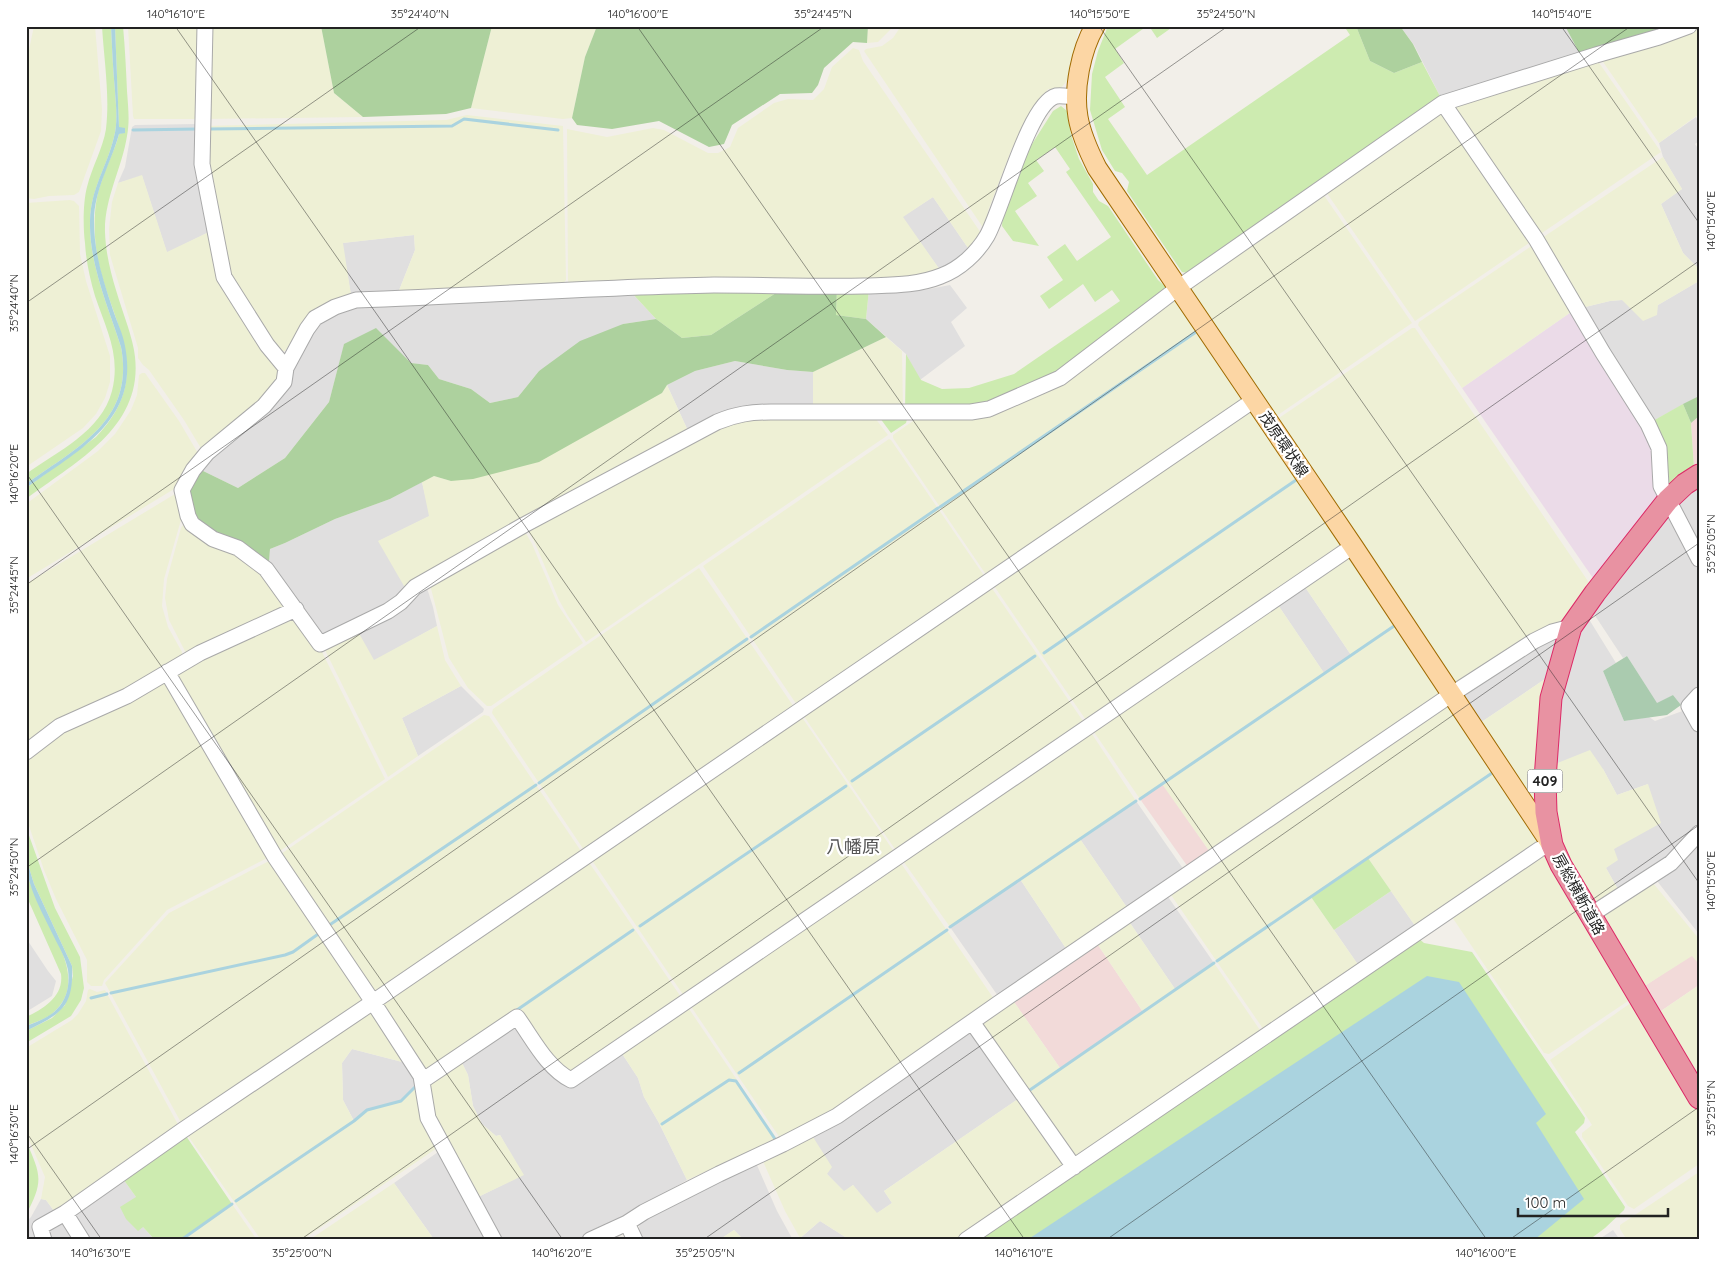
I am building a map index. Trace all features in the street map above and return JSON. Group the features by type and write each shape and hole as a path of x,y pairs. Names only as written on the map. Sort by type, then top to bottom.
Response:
{"highway":[{"name":"房総横断道路","path":"1698,1093 1561,865 1552,844 1546,804 1545,780 1551,698 1571,627 1595,593 1668,500 1699,474"}],"main road":[{"name":"茂原環状線","path":"1095,26 1083,53 1077,97 1078,117 1087,146 1097,168 1354,546 1552,844"}],"street":[{"path":"205,26 202,164 224,277 267,345 286,368"},
{"path":"1077,97 1056,96 1046,103 1028,134 1010,176 993,224 978,250 948,274 924,282 911,285 836,287 716,285 567,289 501,294 356,300 335,307 315,318 307,329 286,368 284,382 264,406 207,453 193,470 182,490 188,516 192,524 214,539 238,548 266,569 320,644 388,611 402,602 415,587 524,525 733,415 746,412 971,412 989,410 1060,378 1178,288 1443,103 1659,37 1689,26"},
{"path":"1443,103 1536,239 1603,353 1648,424 1659,448 1661,486 1699,559"},
{"path":"44,1240 40,1227 65,1213 183,1130 1254,400"},
{"path":"422,1081 517,1017 547,1060 561,1075 572,1080 1354,546"},
{"path":"26,752 60,726 127,696 200,653 296,609"},
{"path":"590,1240 837,1116 1452,694 1534,641 1552,632 1571,627"},
{"path":"167,672 275,857 421,1076 428,1118 494,1240"},
{"path":"1699,695 1689,706 1699,724"},
{"path":"1590,916 1671,863 1699,833"},
{"path":"966,1240 1540,849 1552,844"},
{"path":"972,1022 1074,1167"},
{"path":"65,1213 82,1240"},
{"path":"627,1223 635,1240"}],"shaded area":[{"path":"1400,26 1565,26 1581,56 1442,100 1414,45"},
{"path":"1696,117 1699,123 1699,141 1695,144 1699,150 1699,269 1683,253 1661,204 1682,189 1663,157 1659,143"},
{"path":"198,124 211,231 167,253 142,176 118,183 125,167 132,127 135,125"},
{"path":"933,197 968,248 960,257 940,270 902,217"},
{"path":"414,235 415,250 398,293 351,295 342,243"},
{"path":"1699,281 1699,396 1651,422 1581,308 1622,300 1658,305"},
{"path":"950,285 967,308 951,322 965,346 920,380 906,354 866,319 869,289 924,290"},
{"path":"631,292 656,319 623,324 539,371 518,397 490,403 471,389 439,379 428,365 411,363 375,329 344,345 329,402 285,458 238,488 197,468 324,317 358,306"},
{"path":"1574,310 1654,442 1660,499 1595,581 1462,388"},
{"path":"735,361 787,370 813,372 813,408 689,433 667,385 695,371"},
{"path":"1699,416 1699,465 1694,468 1691,423"},
{"path":"422,482 430,516 379,541 426,585 437,626 374,661 326,639 268,568 270,549 335,519 390,499"},
{"path":"1699,487 1699,551 1676,505"},
{"path":"1669,508 1699,565 1699,692 1688,703 1681,705 1673,695 1657,704 1627,656 1623,658 1592,611"},
{"path":"1303,584 1351,655 1324,673 1276,602"},
{"path":"1587,616 1616,663 1603,671 1624,721 1649,717 1655,721 1688,709 1699,730 1699,828 1678,852 1620,893 1606,868 1648,784 1617,795 1603,769 1550,766 1564,665"},
{"path":"1560,634 1551,675 1477,725 1457,697 1533,646"},
{"path":"461,686 484,709 483,712 418,756 402,718"},
{"path":"1162,783 1210,852 1188,867 1140,799"},
{"path":"1136,801 1184,870 1128,909 1080,839"},
{"path":"1699,838 1699,934 1657,881"},
{"path":"1020,879 1067,950 998,996 950,927"},
{"path":"1391,891 1418,930 1361,969 1334,930"},
{"path":"1166,894 1214,963 1175,989 1128,920"},
{"path":"26,938 56,981 52,996 26,1012"},
{"path":"1096,942 1143,1012 1060,1068 1012,999"},
{"path":"1692,955 1699,964 1699,985 1658,1013 1643,987"},
{"path":"517,1021 619,1049 638,1078 644,1097 687,1180 605,1228 582,1237 563,1240 498,1240 476,1198 523,1175 500,1135 496,1136 482,1124 473,1106 468,1075 460,1059"},
{"path":"973,1027 1021,1097 884,1191 892,1203 876,1214 853,1185 844,1192 827,1174 813,1137 850,1114"},
{"path":"352,1049 410,1064 419,1083 401,1101 368,1110 354,1121 343,1100 342,1063"},
{"path":"438,1152 490,1240 431,1240 433,1238 394,1183"},
{"path":"756,1163 777,1211 793,1240 744,1240 734,1230 719,1240 640,1240 639,1226 645,1217"},
{"path":"121,1176 136,1197 143,1227 155,1240 86,1240 69,1215"},
{"path":"41,1199 46,1200 57,1215 42,1240 26,1240 26,1222"},
{"path":"61,1219 80,1240 47,1240 46,1227"},
{"path":"820,1221 850,1240 798,1240"},
{"path":"1613,1230 1620,1240 1598,1240"}],"green space":[{"path":"34,26 95,26 102,109 101,131 79,192 74,195 26,198 26,64"},
{"path":"102,26 111,26 116,120 111,148 93,198 90,221 96,269 121,347 123,373 119,394 111,413 98,429 82,444 26,484 26,474 77,439 88,429 98,418 112,391 115,366 111,342 91,283 84,230 84,207 87,187 106,129 107,90"},
{"path":"115,26 123,26 128,125 125,148 107,208 105,232 110,268 134,350 135,382 128,404 117,423 102,441 84,457 26,499 26,488 96,437 116,411 125,386 127,363 122,339 99,265 95,237 96,208 100,187 119,134 125,132 119,128"},
{"path":"128,26 203,26 199,119 134,119"},
{"path":"208,26 321,26 334,93 363,117 205,119"},
{"path":"321,26 492,26 471,108 446,114 363,117 334,93"},
{"path":"492,26 597,26 585,57 572,118 563,119 471,108"},
{"path":"597,26 868,26 867,43 853,42 824,68 818,85 812,93 780,94 732,125 724,144 709,147 659,121 612,129 577,125 572,118 585,57"},
{"path":"868,26 894,26 878,42 867,43"},
{"path":"901,26 1081,26 1067,81 1059,90 1048,89 1012,148 988,211 986,229 984,229 864,51 882,46 893,38"},
{"path":"1108,26 1147,26 1115,49 1124,63 1105,77 1125,107 1108,119 1147,175 1350,35 1344,26 1356,26 1370,61 1394,73 1422,62 1442,100 1194,274 1182,272 1127,191 1129,182 1122,173 1115,171 1102,150 1090,110 1092,74 1098,51"},
{"path":"1149,26 1174,26 1157,38"},
{"path":"1356,26 1400,26 1413,44 1422,62 1394,73 1370,61"},
{"path":"1565,26 1659,26 1661,34 1581,56"},
{"path":"1699,26 1699,114 1659,143 1599,56 1682,34"},
{"path":"853,48 859,50 863,61 981,233 968,248 933,197 903,217 940,270 917,279 571,285 568,281 567,129 607,137 653,128 664,130 708,153 718,153 730,147 738,128 774,103 788,99 813,100 824,89 832,67"},
{"path":"1595,57 1661,152 1539,235 1451,103"},
{"path":"1061,106 1067,111 1071,135 1079,159 1093,184 1093,192 1099,201 1108,206 1158,280 1170,291 1058,377 987,406 905,410 906,354 921,380 942,389 969,388 1014,374 1120,301 1112,290 1095,302 1083,284 1049,309 1040,296 1063,280 1047,257 1065,244 1077,261 1111,237 1066,172 1070,169 1055,147 1036,160 1044,171 1028,183 1037,196 1015,211 1039,246 1013,241 1002,226 1003,211 1027,152 1053,111"},
{"path":"1441,107 1532,241 1415,321 1324,189"},
{"path":"467,115 563,126 566,280 562,285 398,293 415,250 414,235 343,243 351,295 332,300 317,309 307,317 285,351 275,350 233,290 205,163 204,126 446,120"},
{"path":"1663,157 1682,189 1661,204 1683,253 1699,269 1699,281 1658,305 1657,315 1643,321 1622,300 1581,308 1542,238"},
{"path":"142,175 167,252 211,231 220,277 283,372 261,405 202,450 184,420 149,370 138,358 138,348 110,255 109,229 112,202 118,183"},
{"path":"1321,191 1412,323 1275,417 1185,286"},
{"path":"70,200 79,206 80,254 86,281 110,356 110,382 105,398 96,414 83,428 26,467 26,203"},
{"path":"1536,243 1574,310 1462,388 1418,325 1419,322"},
{"path":"837,288 869,289 866,319 836,315"},
{"path":"837,288 836,315 866,319 886,337 813,372 787,370 735,361 695,371 667,385 662,393 539,462 473,479 451,481 434,476 390,499 335,519 270,549 269,561 262,562 195,523 187,495 197,468 238,488 285,458 329,402 344,344 376,328 411,363 428,365 439,379 471,389 490,403 518,397 539,371 580,341 623,324 656,319 682,338 711,335 779,291"},
{"path":"779,291 711,335 682,338 656,319 631,292"},
{"path":"1173,295 1249,397 989,579 893,438 893,435 923,414 969,414"},
{"path":"1412,328 1415,328 1592,587 1568,618 1545,628 1453,688 1276,420"},
{"path":"886,337 902,351 903,410 813,408 813,372"},
{"path":"145,373 179,421 199,455 179,486 26,579 26,504 98,451 115,434 131,410 137,395 139,375"},
{"path":"667,385 689,433 408,587 404,586 378,541 429,516 422,482 434,476 451,481 662,393"},
{"path":"1699,396 1699,416 1691,423 1683,404"},
{"path":"1683,404 1691,423 1694,468 1664,491 1651,422"},
{"path":"1251,405 1349,546 1088,723 992,583"},
{"path":"872,414 888,435 586,642 559,600 526,526 733,416"},
{"path":"877,414 907,419 906,423 891,433"},
{"path":"889,439 987,580 799,708 703,566"},
{"path":"175,494 180,499 183,513 164,579 162,606 168,627 182,652 182,656 26,748 26,584"},
{"path":"185,522 253,561 287,609 188,657 169,620 165,598 167,579 181,528"},
{"path":"523,528 532,544 558,605 583,643 491,706 487,706 468,688 449,658 429,581"},
{"path":"1351,550 1447,691 1210,852 1162,784 1140,799 1094,732 1276,602 1324,673 1351,655 1303,584"},
{"path":"699,568 796,710 586,853 492,713 493,709"},
{"path":"989,584 1085,724 899,855 801,712"},
{"path":"288,615 299,619 320,648 385,779 277,853 174,676 175,670"},
{"path":"437,626 445,660 461,686 402,718 418,756 388,777 324,648 356,628 374,660"},
{"path":"1627,656 1657,703 1673,695 1681,705 1667,715 1624,721 1603,671"},
{"path":"1551,675 1543,824 1477,725"},
{"path":"169,680 271,856 167,910 104,980 102,986 91,986 87,982 87,960 56,899 26,817 26,755 62,729"},
{"path":"1451,700 1545,843 1418,930 1368,858 1311,897 1361,969 1266,1033 1169,892"},
{"path":"799,713 897,856 684,996 589,856"},
{"path":"484,715 489,716 583,854 375,998 278,856"},
{"path":"1090,731 1136,801 1080,839 1128,909 1067,950 1020,879 950,927 901,858"},
{"path":"1590,750 1617,795 1648,784 1661,823 1614,849 1618,860 1606,868 1620,893 1594,909 1558,841 1550,766"},
{"path":"26,827 55,908 80,957 84,988 81,1000 71,1016 26,1043 26,1031 52,1018 65,1005 73,976 72,966 34,884 26,858"},
{"path":"1542,851 1552,854 1631,999 1549,1054 1544,1053 1450,914"},
{"path":"586,858 683,1000 567,1076 517,1014 428,1074 378,1002"},
{"path":"1368,858 1391,891 1334,930 1311,897"},
{"path":"273,859 370,1002 184,1128 105,983 169,913"},
{"path":"898,859 994,999 844,1104 780,1138 690,1005"},
{"path":"26,872 65,960 68,986 64,999 53,1013 42,1020 26,1026 26,1017 46,1006 56,995 61,982 61,974 26,895"},
{"path":"1653,883 1699,939 1699,964 1692,956 1643,987 1598,914"},
{"path":"1128,920 1175,989 1214,963 1262,1033 1074,1163 976,1024 1012,999 1060,1068 1143,1012 1096,942"},
{"path":"1417,937 1424,943 1472,952 1585,1118 1584,1123 1575,1132 1625,1207 1605,1228 1589,1240 972,1240"},
{"path":"1699,985 1699,1081 1658,1013"},
{"path":"88,990 97,992 105,990 181,1130 57,1215 46,1200 41,1199 45,1177 26,1133 26,1048 72,1020 86,1001"},
{"path":"1632,1002 1635,1002 1699,1110 1699,1164 1634,1209 1628,1206 1582,1137 1582,1133 1592,1125 1550,1060"},
{"path":"371,1006 410,1064 352,1049 342,1063 343,1100 354,1121 367,1110 401,1101 419,1083 437,1148 302,1240 261,1240 186,1133"},
{"path":"687,1006 777,1139 687,1180 644,1097 638,1078 619,1049"},
{"path":"460,1059 468,1075 473,1106 482,1124 496,1136 500,1135 524,1175 476,1198 429,1114 426,1082"},
{"path":"1021,1097 1070,1166 962,1240 850,1240 820,1221 800,1238 785,1211 762,1159 770,1156 773,1157 813,1137 832,1167 827,1174 844,1191 853,1185 877,1213 892,1203 884,1191"},
{"path":"184,1133 232,1204 181,1240 155,1240 143,1227 138,1231 126,1219 120,1207 136,1197 121,1176"},
{"path":"26,1141 35,1162 38,1186 26,1215 26,1198 29,1188 26,1167"},
{"path":"1699,1172 1699,1240 1627,1240 1620,1229 1620,1225"},
{"path":"394,1183 433,1238 431,1240 309,1240"},
{"path":"232,1204 257,1240 181,1240"},
{"path":"734,1230 744,1240 719,1240"}],"water":[{"path":"111,26 115,26 119,127 125,128 125,133 119,134 97,198 94,233 106,288 125,346 127,372 123,395 114,414 84,447 26,488 26,484 82,444 98,429 111,413 119,394 123,373 121,347 96,269 90,221 96,187 111,148 116,126"},
{"path":"26,858 34,884 72,966 72,980 67,1001 63,1008 48,1020 26,1031 26,1026 54,1012 65,996 69,981 65,959 32,890"},
{"path":"1427,976 1459,982 1546,1114 1536,1123 1584,1199 1534,1240 1027,1240"}],"waterway":[{"path":"208,129 452,126 464,119 558,130"},
{"path":"133,130 197,129"},
{"path":"940,507 1199,330"},
{"path":"1044,653 1299,478"},
{"path":"751,637 938,508"},
{"path":"1140,799 1397,624"},
{"path":"539,783 747,639"},
{"path":"852,781 1035,656"},
{"path":"1217,961 1495,771"},
{"path":"328,926 536,785"},
{"path":"640,926 846,786"},
{"path":"950,927 1136,801"},
{"path":"514,1012 633,930"},
{"path":"739,1073 947,930"},
{"path":"111,993 285,955 293,952 321,932"},
{"path":"1027,1092 1214,963"},
{"path":"91,998 107,994"},
{"path":"662,1124 729,1080 736,1081 775,1139"},
{"path":"236,1201 354,1121 367,1110 401,1101 417,1085"},
{"path":"181,1240 232,1204"}],"district":[{"name":"八幡原","path":"853,846"}]}
